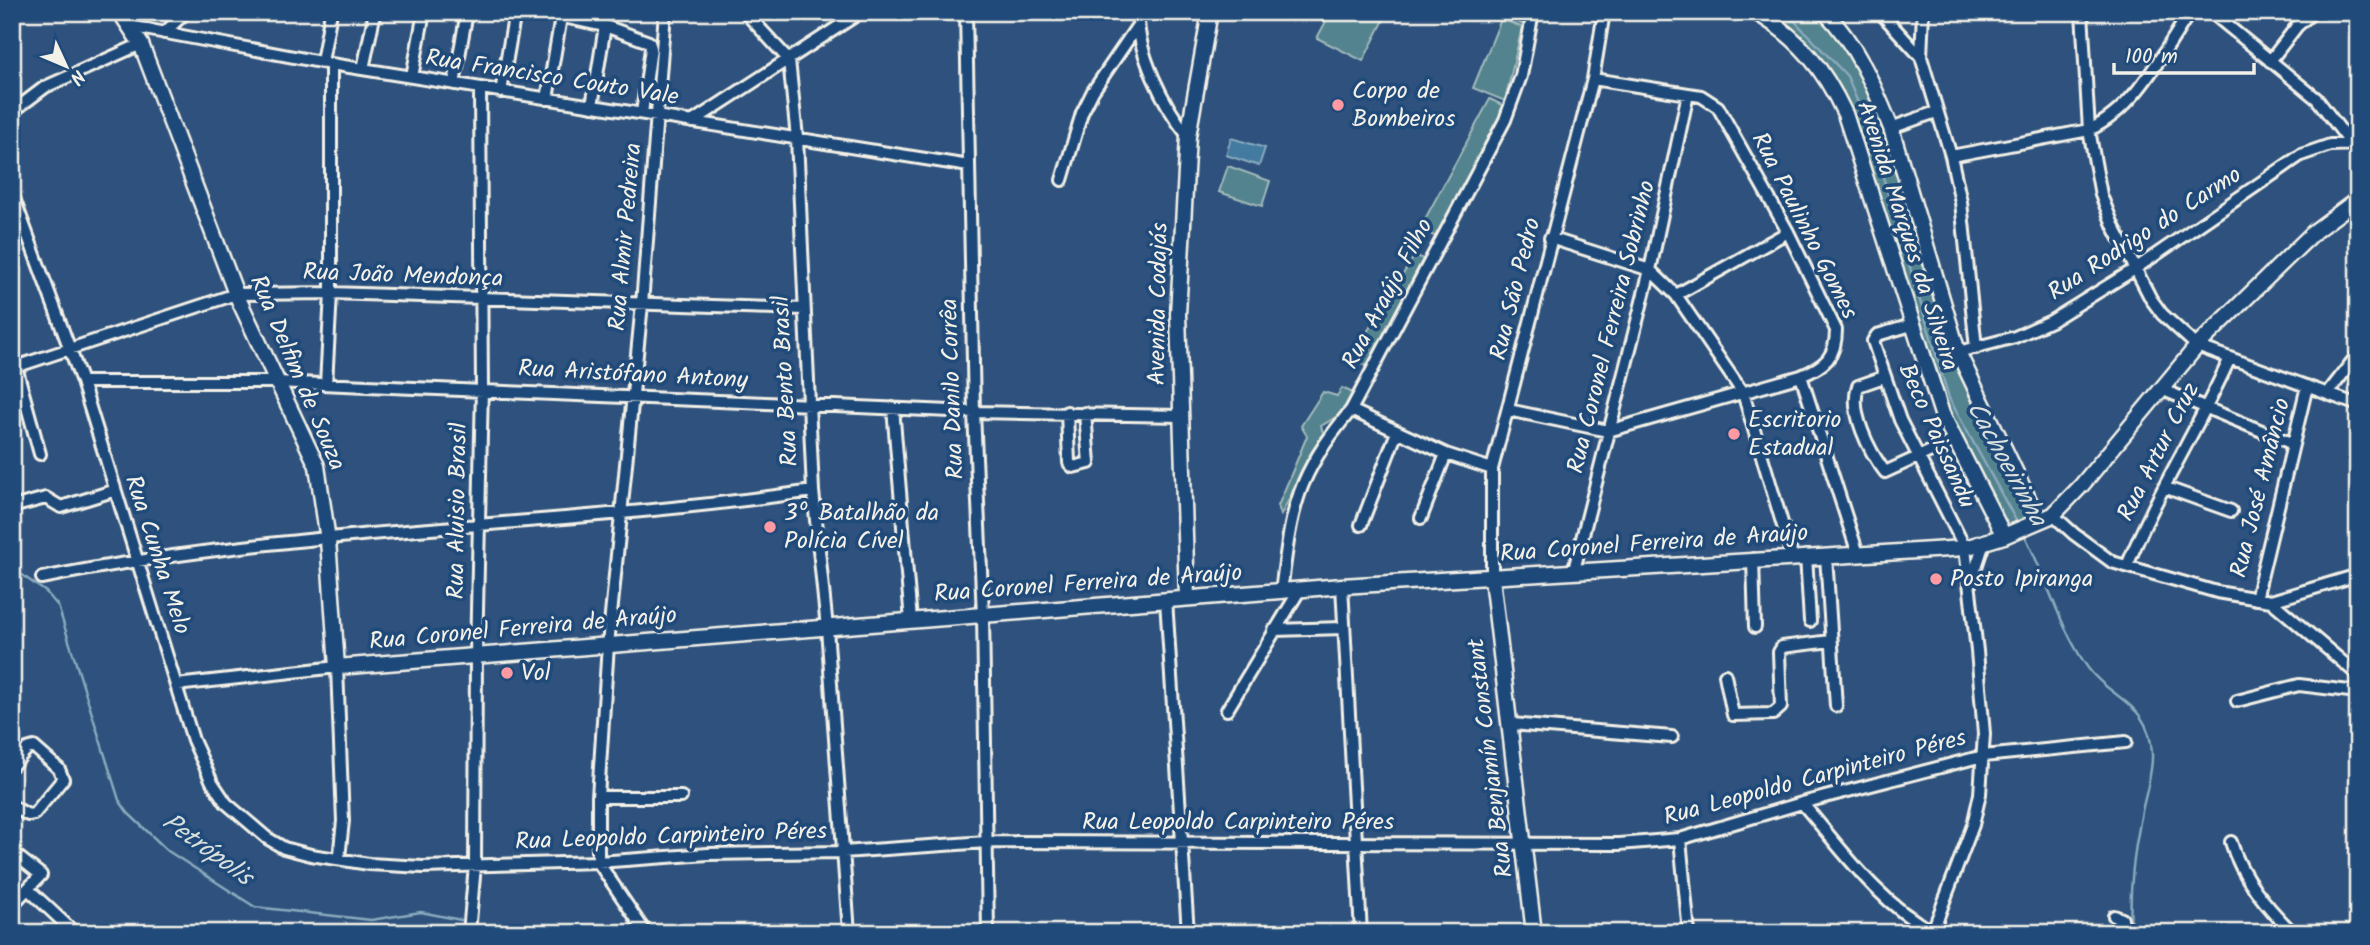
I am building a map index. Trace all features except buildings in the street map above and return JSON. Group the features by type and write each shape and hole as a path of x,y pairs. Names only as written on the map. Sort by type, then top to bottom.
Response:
{"street":[{"name":"Rua Delfim de Souza","path":"120,12 141,44 236,294 275,382 317,466 328,540 337,667 342,821 339,858"},
{"path":"164,33 186,12"},
{"path":"326,384 331,293 326,63 331,12"},
{"path":"363,69 375,12"},
{"path":"412,77 425,12"},
{"path":"454,85 467,12"},
{"path":"501,92 515,12"},
{"path":"541,12 605,26 649,42 651,48 642,113"},
{"name":"Rua Almir Pedreira","path":"598,862 598,797 608,645 642,304 665,12"},
{"path":"745,12 789,60"},
{"path":"692,122 861,12"},
{"name":"Rua Danilo Corrêa","path":"966,12 974,412 983,615 988,933"},
{"path":"1138,12 1138,25 1162,99 1188,136"},
{"name":"Avenida Codajás","path":"1187,598 1178,314 1188,136 1210,12"},
{"name":"Rua Araújo Filho","path":"1281,592 1290,518 1303,479 1321,447 1351,410 1505,120 1521,76 1533,12"},
{"name":"Rua São Pedro","path":"1492,578 1492,470 1593,79 1604,12"},
{"name":"Avenida Marques da Silveira","path":"1755,12 1800,45 1830,83 1845,114 1912,325 1953,441 2008,534"},
{"name":"Avenida Marques da Silveira","path":"1825,12 1864,64 1891,128 1958,352 2042,519"},
{"path":"1880,12 1921,57"},
{"path":"1923,12 1921,57 1951,156 1961,202 1976,348"},
{"path":"2082,12 2089,130 2101,195 2135,269 2162,314 2197,346 2358,405"},
{"path":"1951,156 2089,130 2110,119 2125,105 2190,12"},
{"path":"2211,12 2325,106 2355,148"},
{"path":"2270,61 2297,26 2313,12"},
{"path":"547,99 561,17"},
{"path":"1062,180 1087,102 1138,25"},
{"name":"Rua Francisco Couto Vale","path":"130,26 454,85 969,166"},
{"path":"592,106 605,26"},
{"path":"12,112 45,87 141,44"},
{"name":"Rua Bento Brasil","path":"789,60 797,138 813,491 827,628 849,933"},
{"name":"Rua Paulinho Gomes","path":"1508,410 1608,431 1801,376 1821,368 1832,358 1836,345 1836,330 1788,232 1721,111 1709,99 1593,79"},
{"name":"Rua Aluisio Brasil","path":"469,933 475,865 475,655 482,388 480,89"},
{"name":"Rua Coronel Ferreira Sobrinho","path":"1574,570 1650,270 1688,94"},
{"path":"1891,128 1936,113"},
{"name":"Rua Rodrigo do Carmo","path":"1958,352 2037,329 2135,269 2301,155 2330,145 2355,148"},
{"name":"Rua Cunha Melo","path":"12,193 82,382 113,491 176,685 198,752 212,782 232,809 284,848 339,858"},
{"path":"2357,574 2271,601 2217,593 2127,566 2096,552 2042,519 2081,486 2197,346 2315,231 2358,199"},
{"path":"1676,295 1788,232"},
{"path":"1550,238 1650,270 1676,295 1743,393 1799,556 1810,621"},
{"name":"Rua João Mendonça","path":"14,368 236,294 331,293 804,309"},
{"name":"Beco Paissandu","path":"1912,325 1874,338 1884,377 1918,457 1965,548"},
{"path":"2328,393 2358,354"},
{"name":"Rua Artur Cruz","path":"2127,566 2147,517 2207,410 2230,358"},
{"path":"14,368 40,454"},
{"path":"1801,376 1858,554"},
{"path":"1884,377 1862,383 1857,390 1856,403 1866,438 1885,472 1953,441"},
{"name":"Rua Aristófano Antony","path":"82,382 275,382 482,388 974,412 1181,416"},
{"name":"Rua José Amâncio","path":"2256,599 2307,386"},
{"path":"2161,389 2293,444"},
{"path":"893,408 911,621"},
{"path":"1351,410 1446,453 1492,470"},
{"path":"1067,412 1069,463 1073,467 1087,466 1090,462 1085,413"},
{"path":"1361,525 1397,432"},
{"path":"1421,518 1446,453"},
{"path":"2164,487 2231,511"},
{"path":"12,507 47,498 61,507 113,491"},
{"path":"42,578 136,559 478,524 710,506 813,491"},
{"name":"Rua Coronel Ferreira de Araújo","path":"176,685 475,655 1342,586 1799,556 1965,548 2042,519"},
{"path":"1969,587 1984,543"},
{"path":"1802,803 1881,893 1906,917 1932,932 1973,825 1980,794 1984,734 1965,548"},
{"path":"1826,555 1836,706"},
{"path":"1753,559 1755,626"},
{"name":"Rua Benjamín Constant","path":"1492,578 1534,933"},
{"path":"1342,586 1361,933"},
{"path":"1227,710 1299,591"},
{"path":"1166,600 1188,933"},
{"path":"2271,601 2358,676"},
{"path":"1274,630 1344,628"},
{"path":"1725,675 1733,715 1773,714 1781,707 1779,652 1782,647 1831,641"},
{"path":"2237,701 2299,685 2358,692"},
{"path":"1511,724 1672,737"},
{"name":"Rua Leopoldo Carpinteiro Péres","path":"339,858 423,867 598,862 708,854 843,852 986,842 1619,844 1680,839 1802,803 1983,756 2126,741"},
{"path":"12,766 31,747 60,769 63,779 34,814 28,815 12,806"},
{"path":"598,797 681,797"},
{"path":"1680,839 1689,933"},
{"path":"2231,842 2236,860 2248,879 2293,933"},
{"path":"12,852 40,872 39,878 12,905"},
{"path":"598,862 646,933"},
{"path":"28,889 75,933"},
{"path":"2114,916 2122,919 2124,933"}],"green space":[{"path":"1798,11 1818,15 1843,40 1866,80 1906,184 1964,382 1987,434 2033,520 2007,531 1955,433 1845,99 1837,84 1818,60 1760,12"},
{"path":"1331,12 1388,12 1363,61 1317,38"},
{"path":"1494,12 1526,12 1524,25"},
{"path":"1501,19 1522,27 1505,101 1473,88"},
{"path":"1490,99 1502,105 1504,114 1437,237 1419,230"},
{"path":"1228,166 1270,181 1262,206 1219,192"},
{"path":"1415,255 1423,259 1366,368 1354,353"},
{"path":"1342,388 1353,393 1350,404 1342,413 1321,426 1323,433 1281,515 1278,506 1307,436 1301,426 1323,392 1337,396"}],"water":[{"path":"1231,138 1265,148 1259,166 1226,155"}],"waterway":[{"name":"Cachoeirinha","path":"1786,12 1847,76 1869,130 1949,398 2019,526"},
{"name":"Cachoeirinha","path":"2024,534 2078,652 2098,679 2137,713 2145,723 2150,737 2152,762 2134,863 2131,933"},
{"name":"Petrópolis","path":"12,568 46,592 58,606 119,800 128,813 168,851 255,907 371,920 421,912 461,920"},
{"name":"Petrópolis","path":"477,925 499,933"}],"place":[{"name":"Corpo de Bombeiros","path":"1338,105"},
{"name":"Escritorio Estadual","path":"1734,434"},
{"name":"3º Batalhão da Polícia Cível","path":"770,527"},
{"name":"Posto Ipiranga","path":"1936,579"},
{"name":"Vol","path":"507,673"}]}
